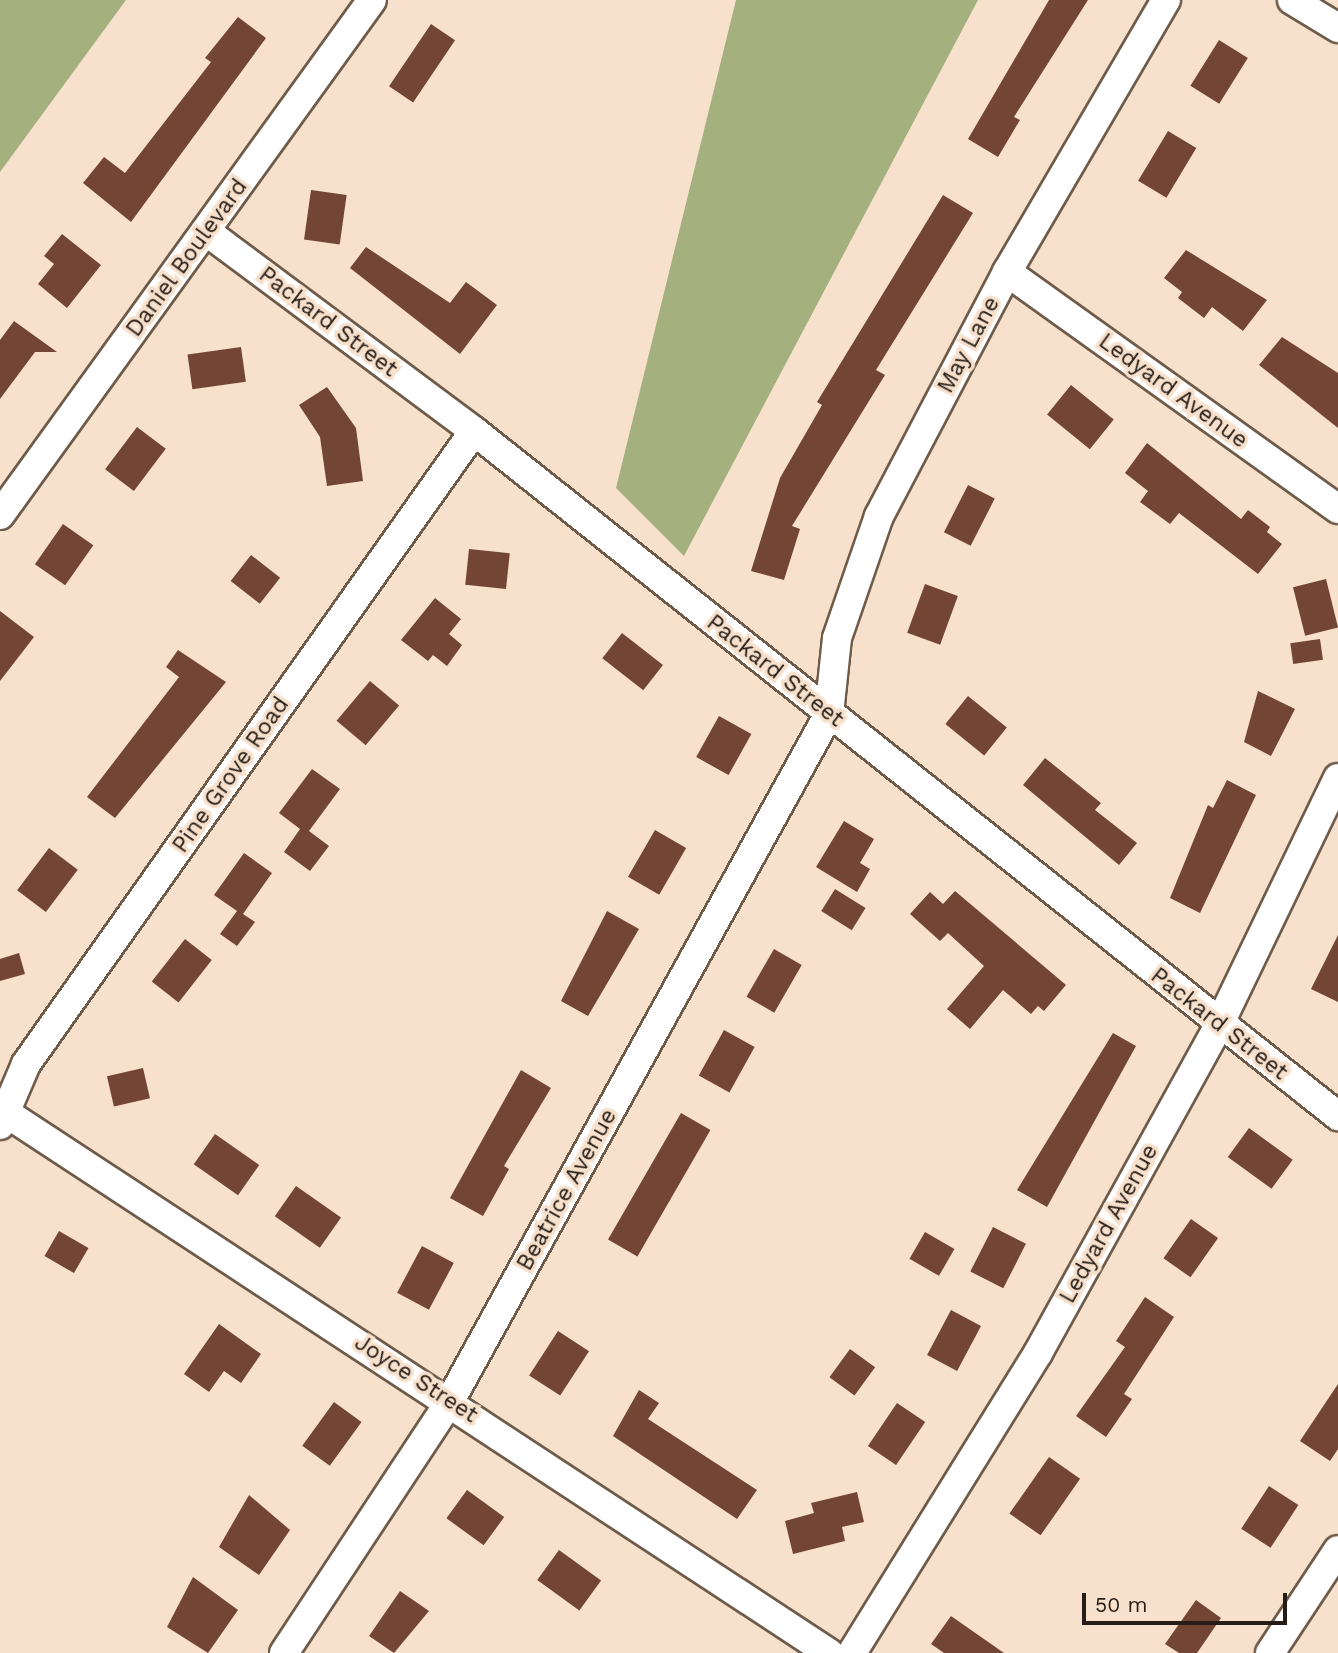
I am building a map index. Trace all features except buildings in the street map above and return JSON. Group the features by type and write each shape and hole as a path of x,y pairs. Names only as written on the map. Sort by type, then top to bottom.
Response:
{"street":[{"name":"Daniel Boulevard","path":"0,515 208,232 372,0"},
{"name":"May Lane","path":"829,714 837,638 879,516 1007,272 1166,0"},
{"path":"1292,0 1338,29"},
{"name":"Packard Street","path":"208,232 474,431 1219,1026 1338,1116"},
{"name":"Ledyard Avenue","path":"1007,272 1338,509"},
{"name":"Pine Grove Road","path":"2,1116 26,1064 474,431"},
{"name":"Beatrice Avenue","path":"284,1653 450,1401 829,714"},
{"name":"Ledyard Avenue","path":"852,1653 1038,1353 1219,1026 1338,778"},
{"name":"Joyce Street","path":"2,1116 450,1401 829,1653"},
{"path":"1270,1653 1338,1550"}],"green space":[{"path":"0,0 126,0 0,172"},
{"path":"736,0 978,0 684,556 616,488"}]}
